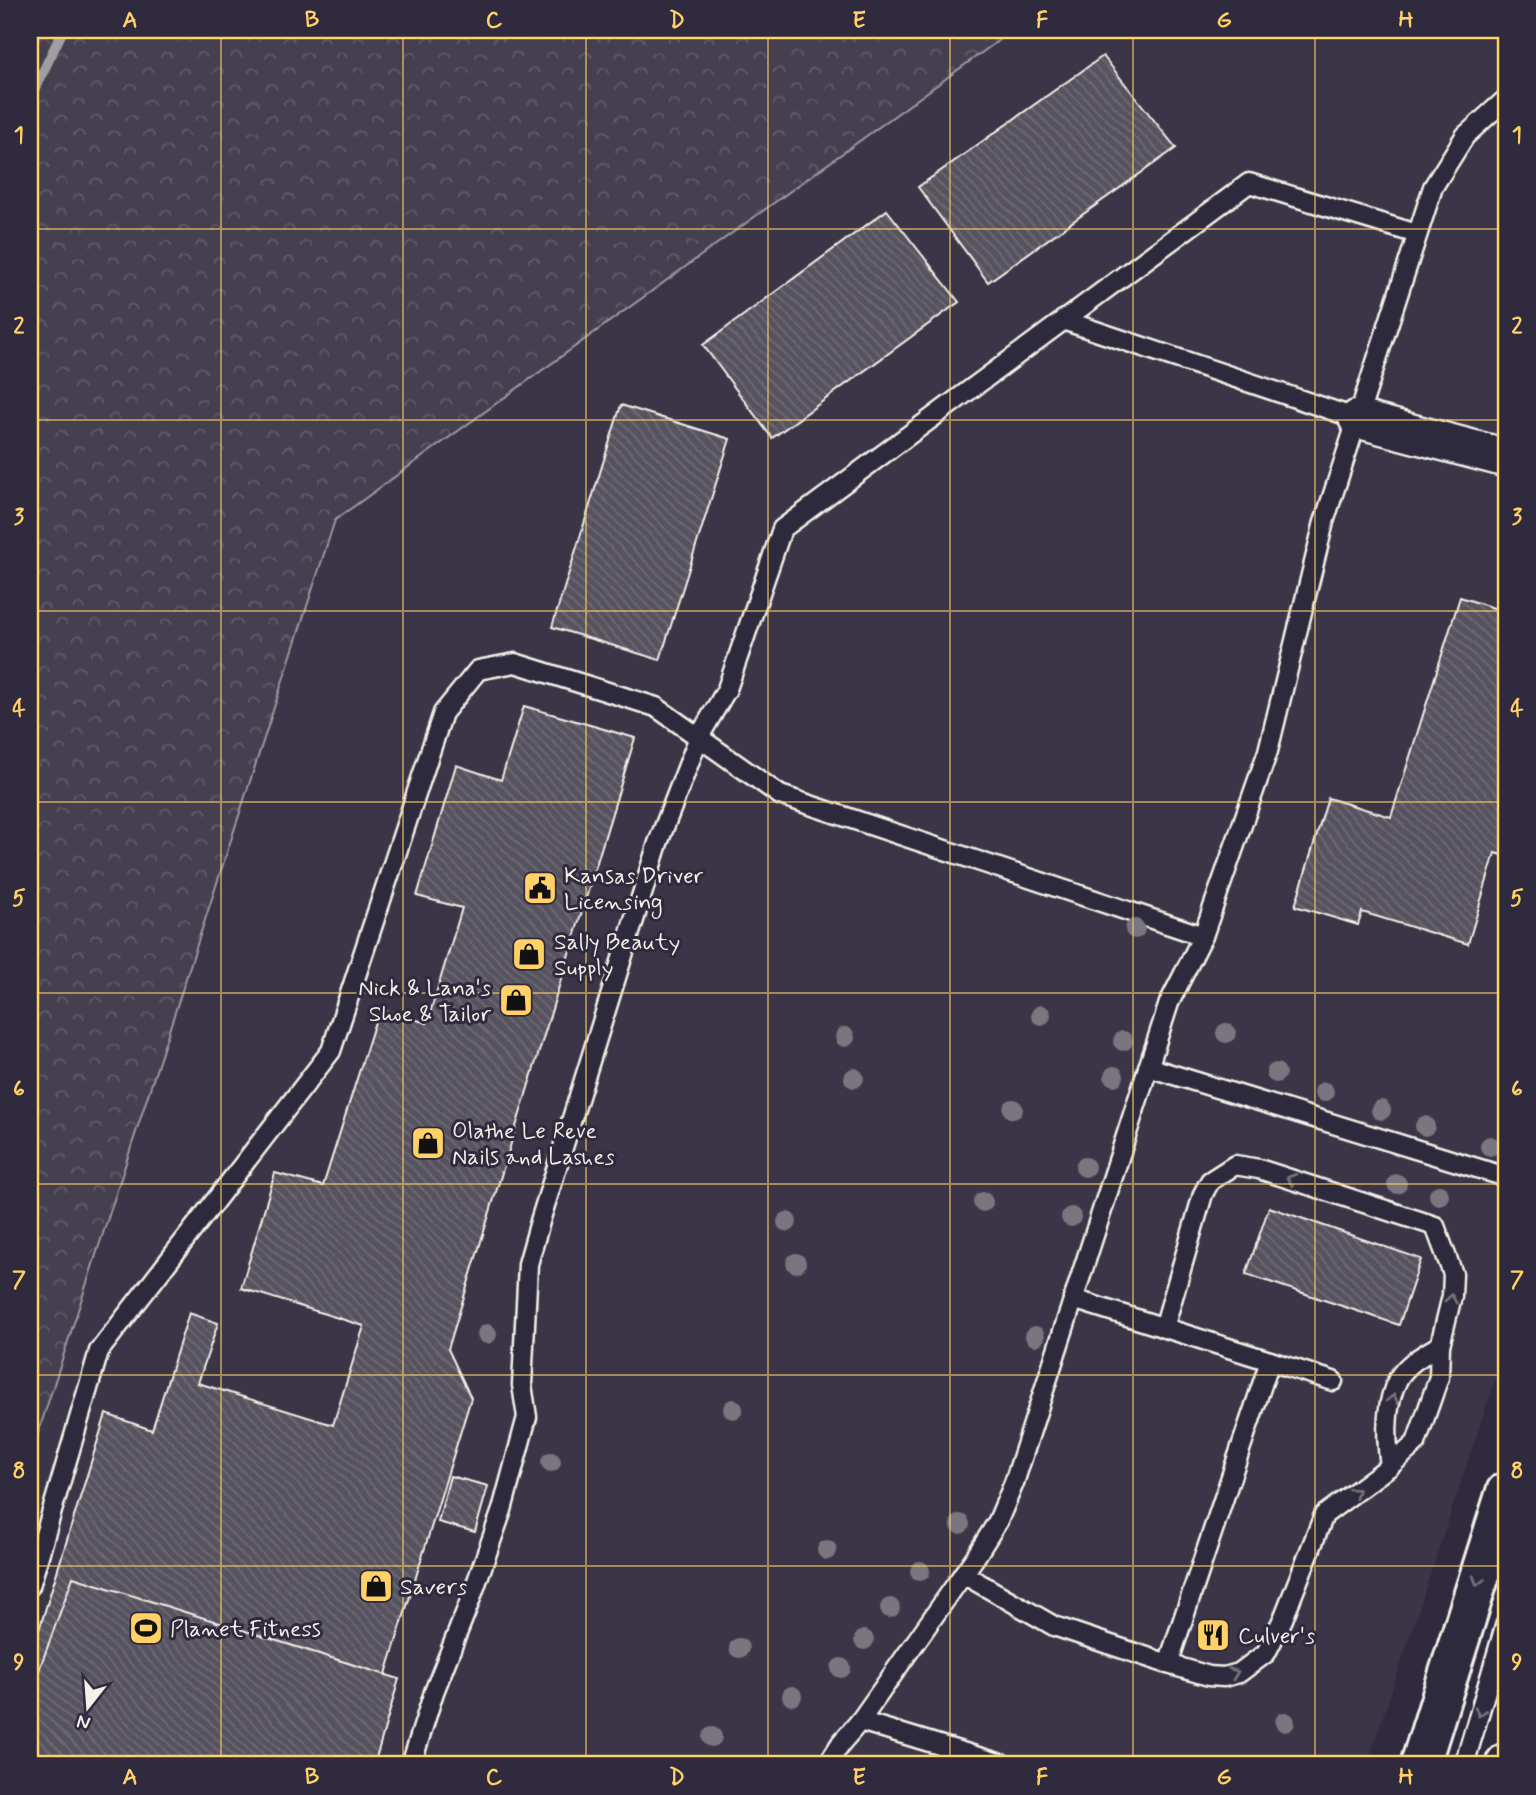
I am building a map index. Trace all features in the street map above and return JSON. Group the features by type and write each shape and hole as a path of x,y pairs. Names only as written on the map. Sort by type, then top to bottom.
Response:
{"main road":[{"path":"1420,1765 1506,1492"}],"street":[{"path":"1357,419 1506,458"}],"lane":[{"path":"827,1765 963,1574 998,1521 1014,1483 1169,1003 1203,936 1268,751 1324,522 1433,187 1465,136 1506,99"},
{"path":"411,1765 434,1692 502,1510 527,1417 522,1385 528,1264 541,1218 658,843 699,737 727,689 782,529 1248,183 1417,234"},
{"path":"1063,320 1357,419"},
{"path":"30,1586 99,1350 331,1051 443,713 478,670 515,663 656,707 780,795 1203,936"},
{"path":"1148,1068 1506,1177"},
{"path":"963,1574 1054,1626 1209,1676 1224,1677 1239,1673 1266,1653 1283,1619 1324,1516 1416,1443 1439,1377 1440,1345 1452,1296 1453,1274 1435,1226 1259,1169 1235,1165 1210,1181 1203,1194 1164,1328"},
{"path":"1073,1299 1333,1381"},
{"path":"1390,1466 1386,1439 1398,1379 1415,1360 1440,1345"},
{"path":"1168,1664 1270,1361"},
{"path":"1464,1765 1506,1623"},
{"path":"860,1721 1005,1765"}],"shaded area":[{"path":"1013,30 1506,30 1506,1347 1367,1765 30,1765 30,1458 335,520"}],"green space":[{"path":"30,30 1013,30 335,520 30,1458"}],"building":[{"path":"1103,56 1176,148 988,282 918,187"},
{"path":"887,210 959,302 772,438 703,345"},
{"path":"621,405 730,439 660,660 552,627"},
{"path":"1460,597 1506,612 1506,856 1495,853 1468,944 1362,912 1358,925 1295,906 1328,798 1391,817"},
{"path":"524,706 635,738 448,1349 471,1398 358,1765 30,1765 30,1659 106,1414 152,1430 189,1313 218,1323 198,1383 333,1425 364,1326 241,1288 275,1173 323,1186 379,1009 427,1023 462,908 417,896 456,765 501,780"},
{"path":"1269,1207 1421,1259 1399,1325 1246,1274"},
{"path":"450,1476 488,1486 475,1532 438,1522"},
{"name":"Planet Fitness","path":"73,1577 399,1679 374,1765 30,1765 30,1695"}],"waterway":[{"path":"30,99 63,30"}],"place":[{"name":"Kansas Driver Licensing","path":"540,888"},
{"name":"Sally Beauty Supply","path":"529,954"},
{"name":"Nick & Lana's Shoe & Tailor","path":"516,1000"},
{"name":"Olathe Le Reve Nails and Lashes","path":"428,1143"},
{"name":"Savers","path":"376,1586"},
{"name":"Planet Fitness","path":"146,1628"},
{"name":"Culver's","path":"1213,1635"}]}
